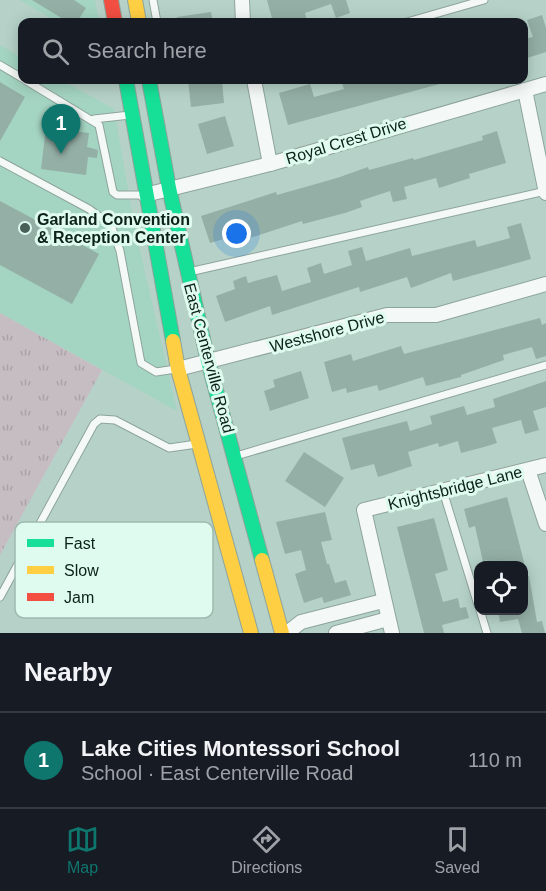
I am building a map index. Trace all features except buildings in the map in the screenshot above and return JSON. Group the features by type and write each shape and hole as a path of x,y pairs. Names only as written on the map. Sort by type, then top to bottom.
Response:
{"main road":[{"path":"111,0 114,18"},
{"path":"135,0 138,18"},
{"name":"East Centerville Road","path":"127,84 178,369 251,633"},
{"name":"East Centerville Road","path":"150,84 169,188 208,362 236,456 282,633"}],"street":[{"path":"242,0 243,18"},
{"path":"255,84 270,164"},
{"name":"Royal Crest Drive","path":"145,195 270,164 546,84"},
{"path":"525,90 546,192"},
{"name":"Westshore Drive","path":"178,369 387,315 436,315 546,284"},
{"name":"Knightsbridge Lane","path":"383,601 364,510 546,465"},
{"path":"528,470 546,524"},
{"path":"287,633 301,622 383,601 392,633"},
{"path":"336,633 388,619"}],"lane":[{"path":"153,0 156,18"},
{"path":"421,18 484,0"},
{"path":"0,65 18,76"},
{"path":"33,84 94,119 99,125 113,192 117,195 145,195"},
{"path":"94,119 131,115"},
{"path":"0,161 89,209 111,225 120,251 141,363 156,372 178,369"},
{"path":"187,272 546,192"},
{"path":"236,456 546,365"},
{"path":"41,522 94,424 100,419 115,420 169,448 199,444"},
{"path":"443,491 474,592"},
{"path":"0,597 15,569"},
{"path":"482,615 487,633"}],"shaded area":[{"path":"20,0 95,0 98,18 50,18"},
{"path":"0,45 18,56 18,84 68,84 114,109 135,229 177,411 0,313"}],"green space":[{"path":"0,313 102,370 18,522 15,522 15,528 0,555"}],"traffic: fast":[{"path":"127,84 173,341"},
{"path":"150,84 169,188 208,361 262,560"}],"traffic: slow":[{"path":"135,0 138,18"},
{"path":"173,341 178,369 251,633"},
{"path":"262,560 282,633"}],"traffic: jam":[{"path":"111,0 114,18"}],"place":[{"name":"Lake Cities Montessori School","path":"61,154"},
{"name":"Garland Convention & Reception Center","path":"25,228"}]}
